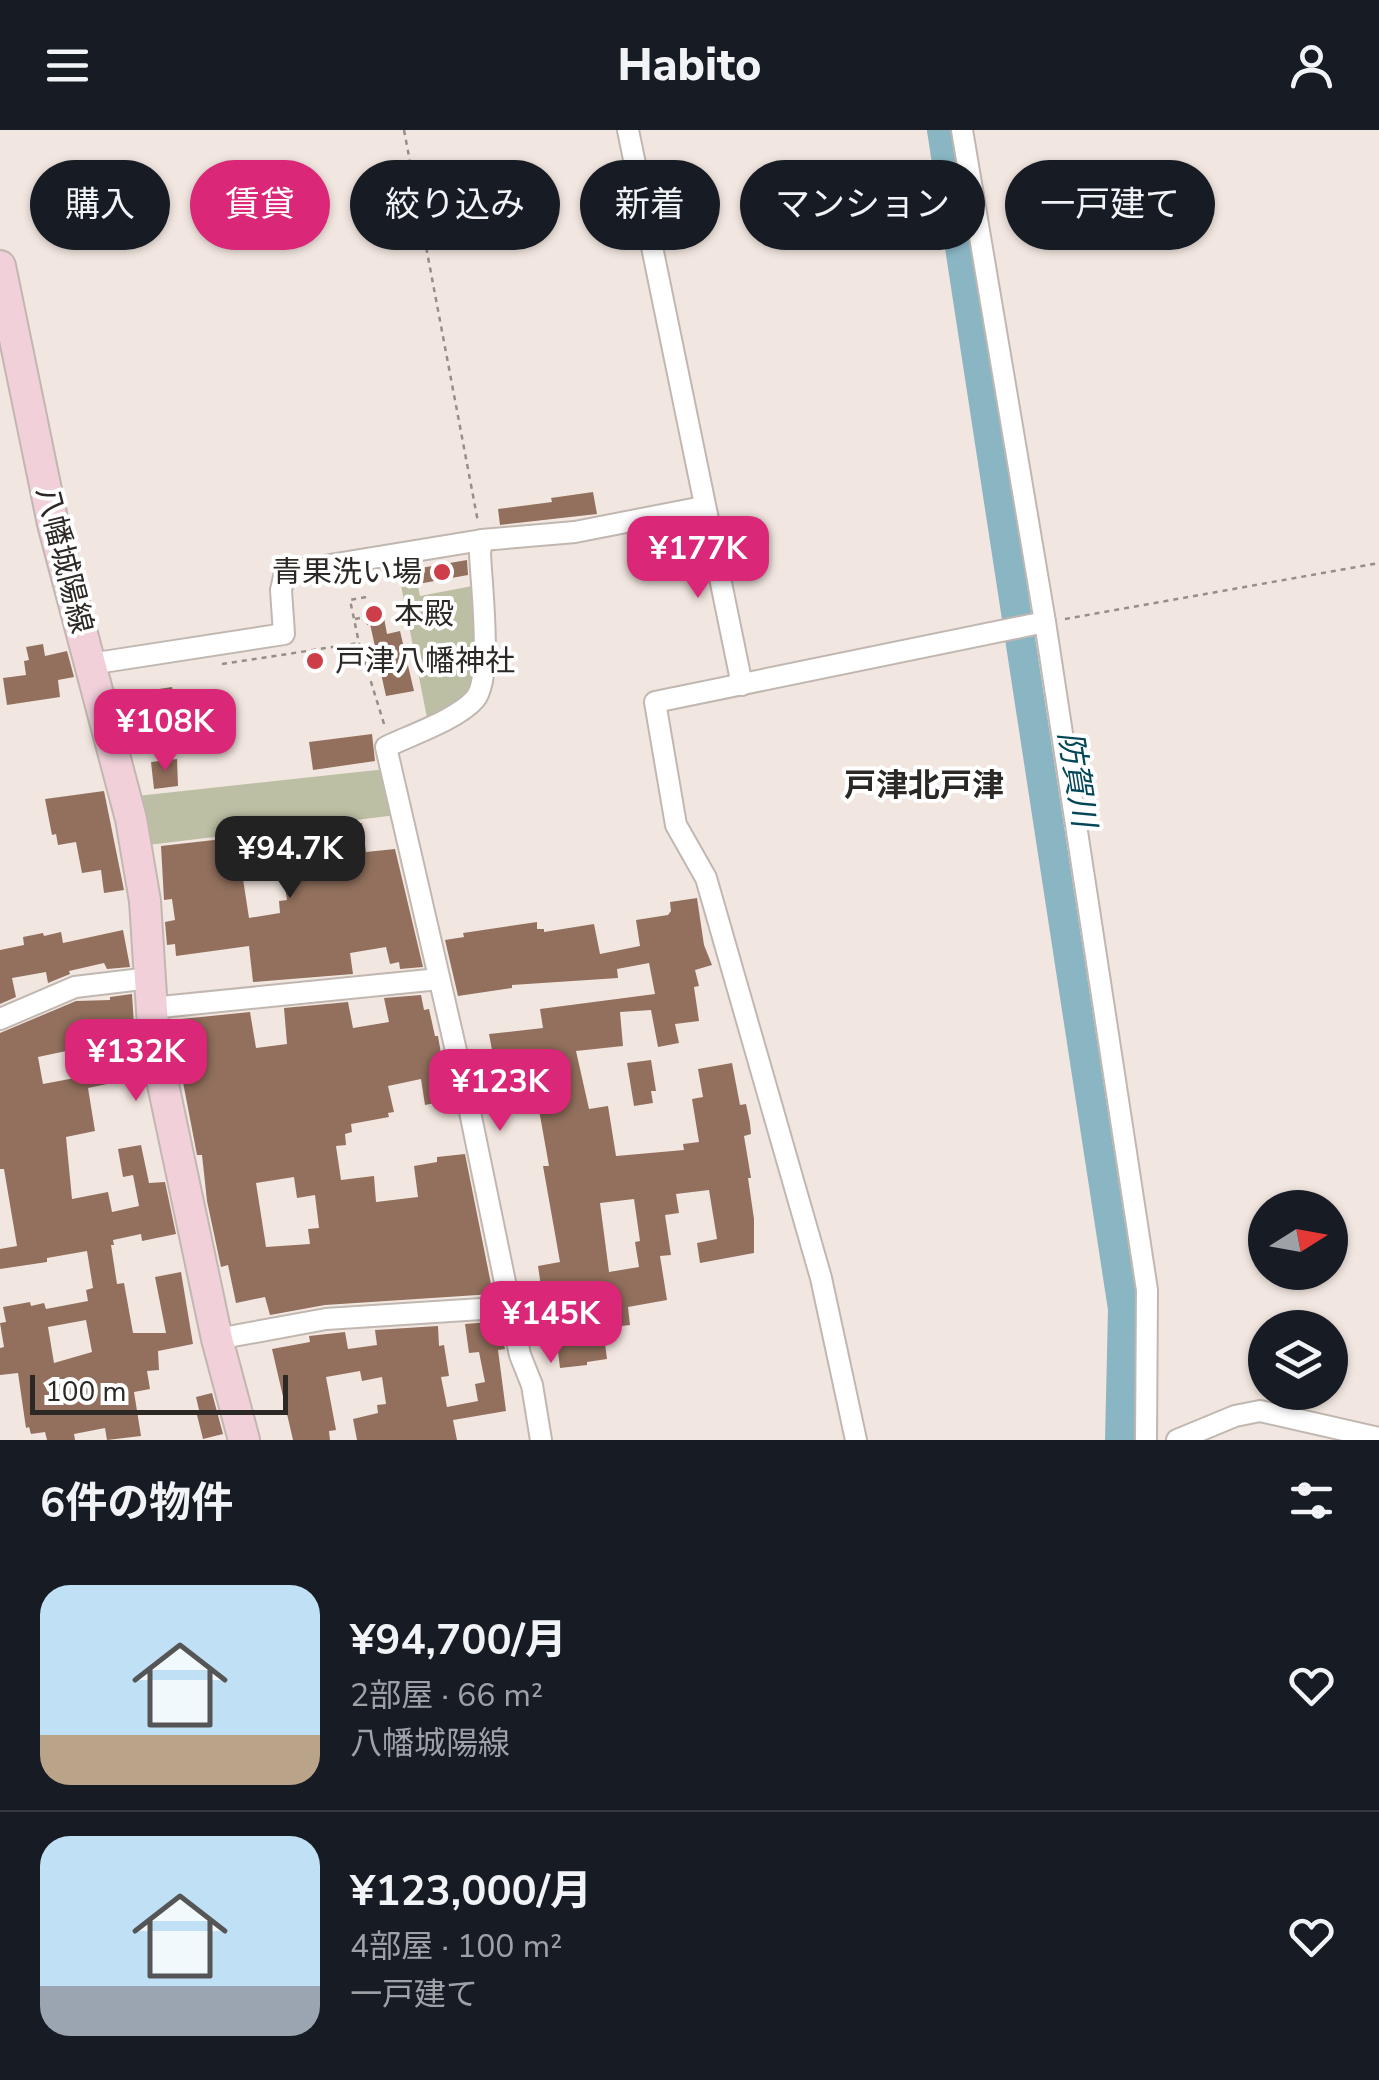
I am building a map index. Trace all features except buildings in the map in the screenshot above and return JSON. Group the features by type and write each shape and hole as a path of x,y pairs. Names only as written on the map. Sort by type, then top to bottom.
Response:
{"main road":[{"name":"八幡城陽線","path":"0,266 54,524 131,819 145,901 154,1042 218,1339 244,1440"}],"street":[{"path":"628,130 742,685"},
{"path":"962,130 1045,622 1147,1290 1146,1440"},
{"path":"90,664 284,634 281,590 284,577 293,572 482,540 575,532 703,506"},
{"path":"482,540 482,689 465,708 386,747 469,1107 520,1354 532,1385 541,1440"},
{"path":"856,1440 820,1278 706,878 676,825 655,702 1045,622"},
{"path":"0,1020 75,987 151,993 439,979"},
{"path":"218,1339 326,1319 496,1308 508,1301"},
{"path":"1178,1440 1235,1416 1260,1411 1379,1438"}],"path":[{"path":"404,130 482,540"},
{"path":"1045,622 1379,563"},
{"path":"366,597 350,600 379,706"},
{"path":"354,620 365,617"},
{"path":"294,654 359,644"}],"green space":[{"path":"414,567 420,596 472,586 479,655 470,698 427,718 398,570"},
{"path":"386,769 397,815 148,845 137,796"}],"waterway":[{"name":"防賀川","path":"942,130 1123,1309 1120,1440"}],"place":[{"name":"青果洗い場","path":"442,572"},
{"name":"本殿","path":"374,614"},
{"name":"戸津八幡神社","path":"315,661"}],"district":[{"name":"戸津北戸津","path":"924,785"}]}
